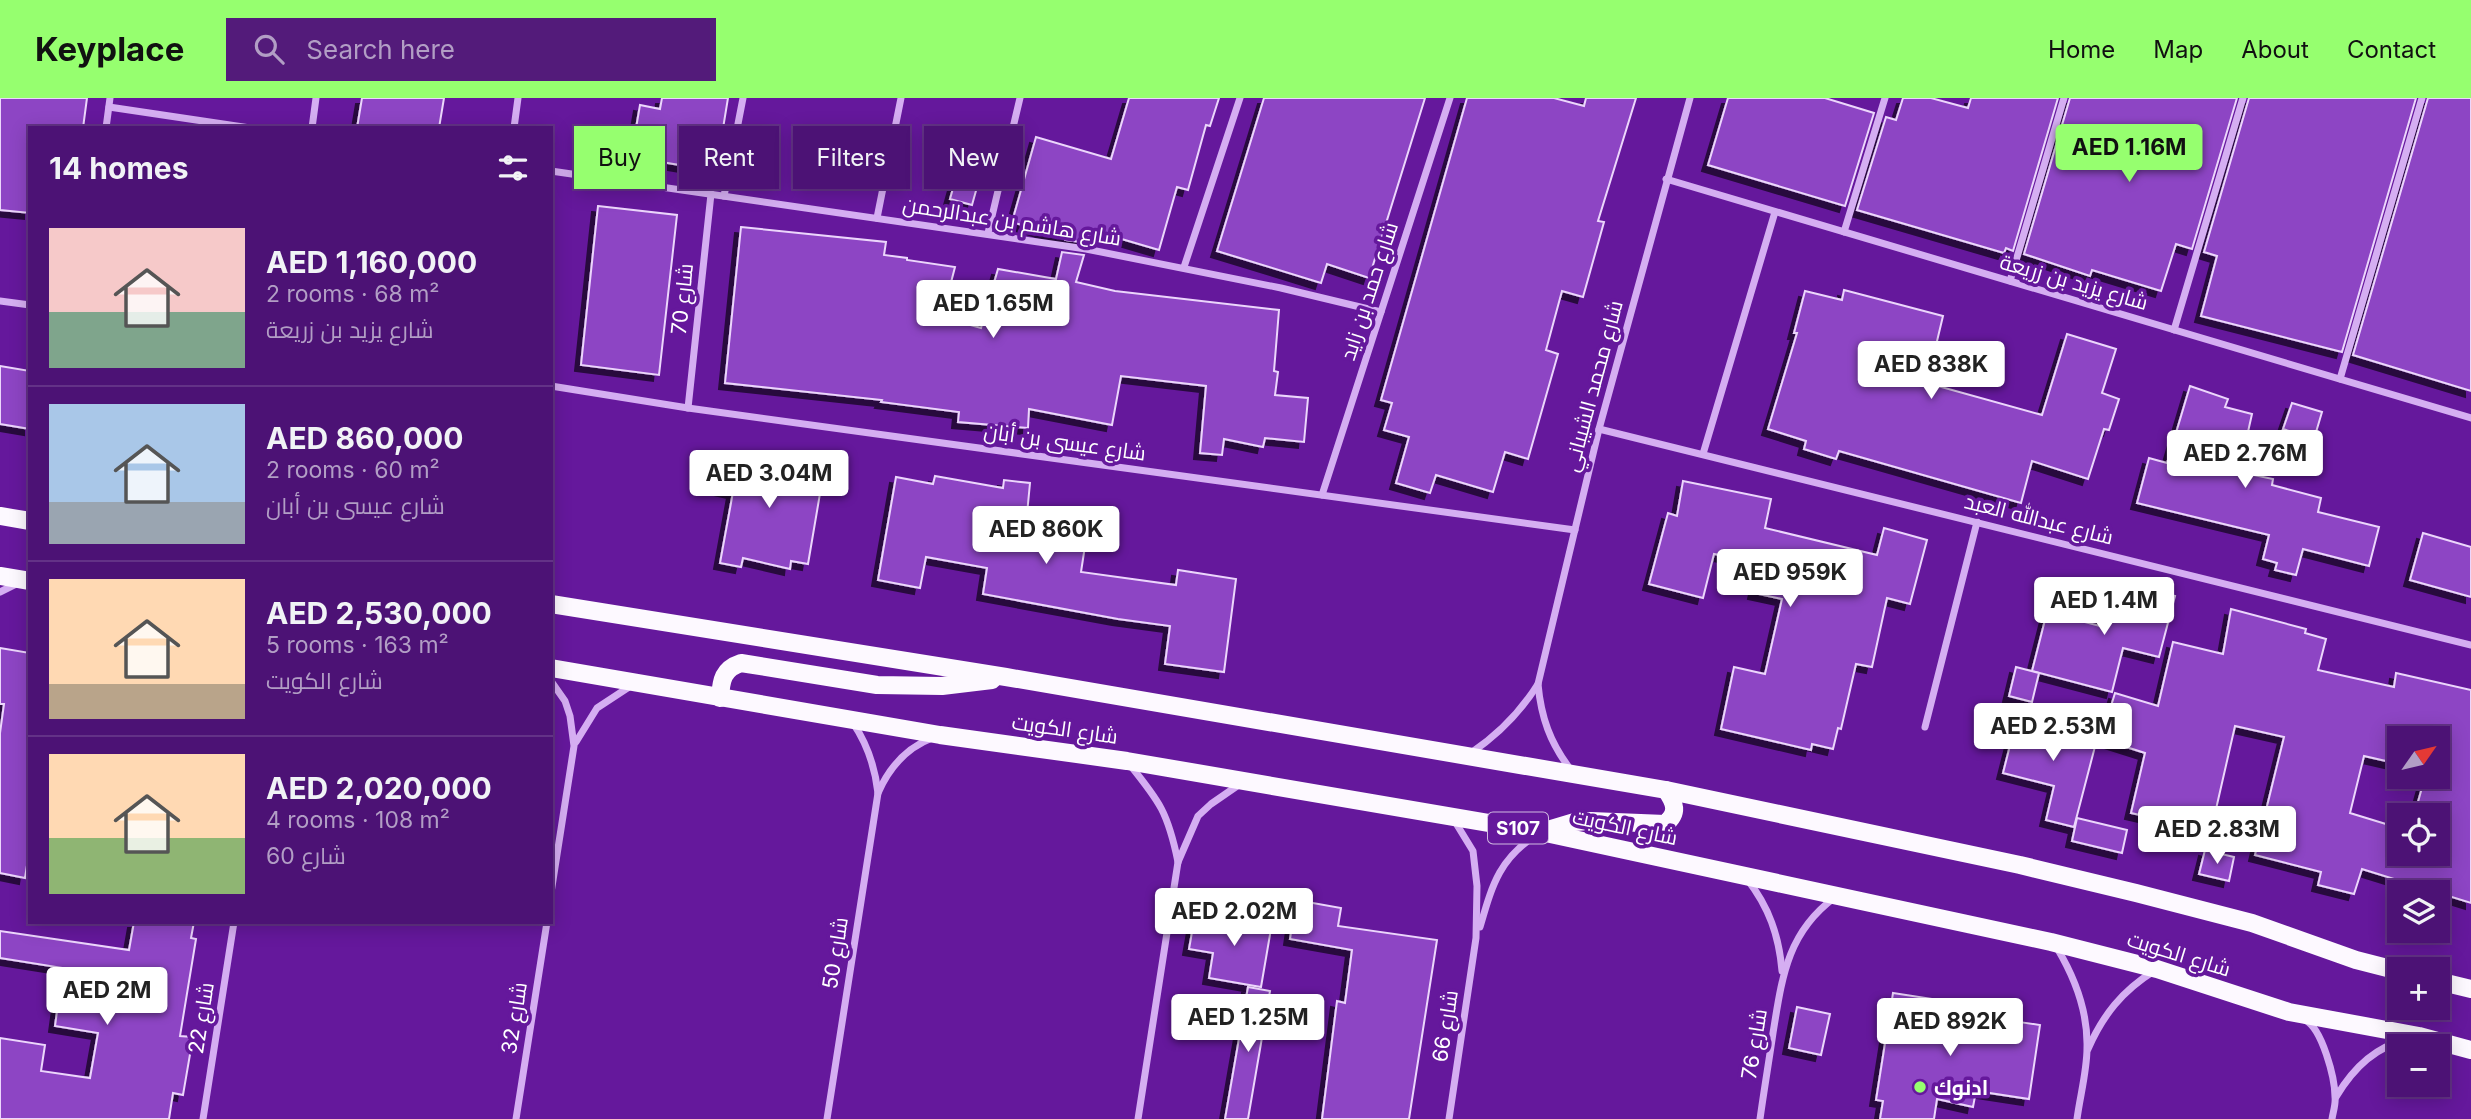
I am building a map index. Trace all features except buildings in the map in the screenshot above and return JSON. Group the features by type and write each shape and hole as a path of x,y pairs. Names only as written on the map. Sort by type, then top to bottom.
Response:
{"main road":[{"path":"0,516 28,521"},
{"path":"0,576 28,580"},
{"name":"شارع الكويت","path":"553,604 1006,677 1666,790 2020,865 2136,893 2252,923 2356,960 2387,968"},
{"path":"720,698 724,674 741,663 877,685 953,685 1006,677"},
{"name":"شارع الكويت","path":"553,668 940,735 1127,761 1541,832 2055,943 2157,969 2288,1012 2408,1034"},
{"path":"1541,832 1574,822 1665,824 1674,813 1675,805 1666,790"},
{"path":"2450,984 2471,989"},
{"name":"شارع الكويت","path":"2450,1044 2471,1050"}],"street":[{"path":"106,126 110,98"},
{"path":"312,126 316,98"},
{"path":"514,126 518,98"},
{"path":"724,196 743,98"},
{"path":"877,218 901,98"},
{"path":"988,233 1020,98"},
{"path":"1184,267 1240,98"},
{"name":"شارع حمد بن زايد","path":"1322,495 1450,98"},
{"name":"شارع محمد الشيباني","path":"1575,774 1559,754 1548,733 1540,709 1538,684 1599,429 1690,98"},
{"path":"1844,232 1885,98"},
{"path":"2010,281 2064,98"},
{"path":"2174,330 2243,98"},
{"path":"2340,379 2422,98"},
{"path":"109,107 237,126"},
{"name":"شارع هاشم بن عبدالرحمن","path":"553,171 988,233 1184,267 1381,312"},
{"name":"شارع يزيد بن زريعة","path":"1667,179 2471,418"},
{"name":"شارع 70","path":"688,408 711,194"},
{"path":"1703,454 1775,212"},
{"path":"0,302 28,304"},
{"name":"شارع عيسى بن أبان","path":"553,386 688,408 1575,530"},
{"name":"شارع عبدالله العبد","path":"1599,429 2471,645"},
{"path":"1925,727 1977,522"},
{"path":"0,592 28,580"},
{"path":"553,684 565,701 574,746"},
{"path":"553,880 574,746 597,708 621,690 635,684"},
{"name":"شارع محمد الشيباني","path":"1468,755 1508,724 1538,684"},
{"name":"شارع 50","path":"827,1119 877,793 867,746 849,719"},
{"name":"شارع 50","path":"877,793 902,757 926,740 940,735"},
{"path":"1127,761 1162,806 1172,830 1178,862"},
{"path":"1138,1119 1178,862 1198,816 1244,781"},
{"name":"شارع 66","path":"1449,1119 1476,938 1476,863 1468,840 1451,816"},
{"name":"شارع 66","path":"1476,938 1493,884 1501,868 1512,853 1541,832"},
{"name":"شارع 76","path":"1744,876 1759,895 1770,916 1780,948 1782,975"},
{"name":"شارع 76","path":"1759,1119 1782,975 1804,927 1821,907 1835,896"},
{"name":"شارع 22","path":"203,1119 234,924"},
{"name":"شارع 32","path":"516,1119 547,924"},
{"path":"2055,943 2069,968 2085,1021 2088,1049 2077,1119"},
{"path":"2088,1049 2108,1012 2122,995 2157,969"},
{"path":"2288,1012 2311,1023 2328,1059 2336,1098"},
{"path":"2332,1119 2336,1098 2346,1079 2361,1063 2387,1047"}],"place":[{"name":"ادنوك","path":"1920,1087"}]}
